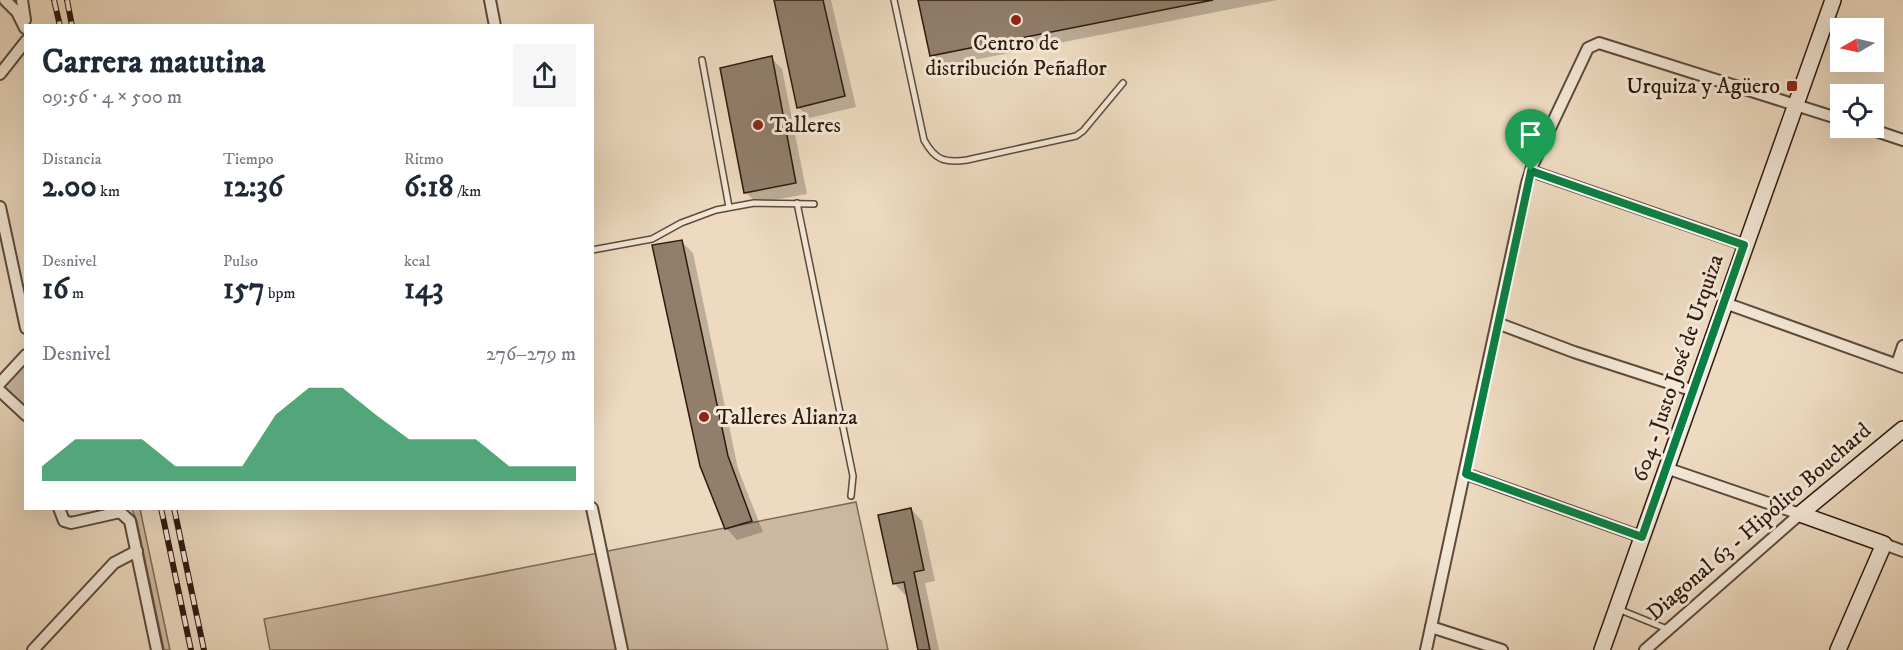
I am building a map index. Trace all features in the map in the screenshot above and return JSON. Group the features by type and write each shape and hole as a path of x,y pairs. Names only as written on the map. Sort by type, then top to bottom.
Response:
{"main road":[{"name":"604 - Justo José de Urquiza","path":"1602,650 1744,245 1833,0"},
{"name":"Diagonal 63 - Hipólito Bouchard","path":"1800,514 1903,429"},
{"path":"1800,514 1884,544 1838,650"}],"street":[{"path":"5,0 17,12 24,28"},
{"path":"22,0 24,24"},
{"path":"490,0 495,24"},
{"path":"1426,650 1531,171 1588,48 1599,43 1830,116"},
{"path":"0,74 24,44"},
{"path":"1884,134 1903,140"},
{"path":"1531,171 1744,245"},
{"path":"0,207 24,319"},
{"path":"1725,303 1900,365 1903,346"},
{"path":"1497,323 1574,352 1694,391"},
{"path":"0,383 24,357"},
{"path":"0,391 24,413"},
{"path":"1666,468 1800,514"},
{"path":"1466,474 1642,537"},
{"path":"60,510 64,521 71,523 120,512 126,514 130,521 137,551 157,650"},
{"path":"592,510 622,650"},
{"name":"Diagonal 63 - Hipólito Bouchard","path":"1645,650 1800,514"},
{"path":"1884,544 1903,551"},
{"path":"33,650 114,563 137,551"},
{"path":"1431,627 1502,650"}],"lane":[{"path":"894,0 924,140 932,153 942,159 953,162 967,160 1076,136 1083,131 1123,83"},
{"path":"702,60 729,207"},
{"path":"594,250 652,239 681,223 729,207 753,203 814,204"},
{"path":"797,204 853,476 851,496"},
{"path":"1617,609 1669,629"}],"shaded area":[{"path":"24,363 24,409 3,388"},
{"path":"856,502 888,650 270,650 264,619"},
{"path":"132,510 140,510 170,650 164,650 137,522"}],"building":[{"name":"Talleres","path":"774,0 823,0 845,96 797,108"},
{"name":"Centro de distribución Peñaflor","path":"918,0 1213,0 930,56"},
{"name":"Talleres","path":"772,56 796,183 744,193 720,68"},
{"name":"Talleres Alianza","path":"682,240 728,456 752,521 725,529 700,466 652,245"},
{"path":"911,508 924,570 914,572 930,650 918,650 904,582 893,584 878,515"}],"railway":[{"path":"54,0 60,24"},
{"path":"67,0 72,24"},
{"path":"161,510 191,650"},
{"path":"174,510 204,650"}],"place":[{"name":"Centro de distribución Peñaflor","path":"1016,20"},
{"name":"Urquiza y Agüero","path":"1792,86"},
{"name":"Talleres","path":"758,125"},
{"name":"Talleres Alianza","path":"704,417"}],"route":[{"path":"1531,171 1744,245 1642,537 1466,474 1531,171"}]}
